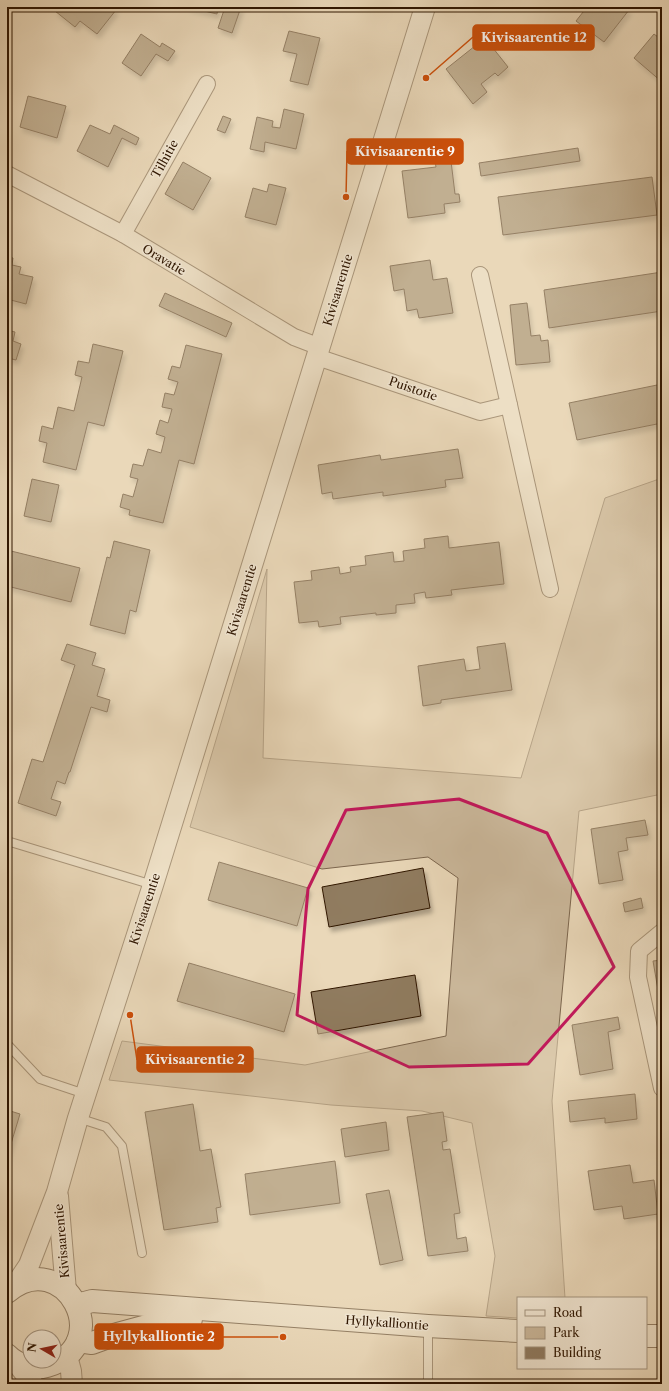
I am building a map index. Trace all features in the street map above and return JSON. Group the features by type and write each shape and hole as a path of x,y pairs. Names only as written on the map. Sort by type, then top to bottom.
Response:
{"main road":[{"path":"11,1289 28,1281 41,1280 54,1283 72,1298 80,1317 81,1329 72,1348 56,1363 42,1367 29,1366 12,1358"},
{"name":"Hyllykalliontie","path":"72,1298 92,1301 256,1314 517,1331"},
{"name":"Hyllykalliontie","path":"72,1348 165,1321 256,1314"},
{"path":"647,1336 662,1336"}],"street":[{"name":"Kivisaarentie","path":"11,1289 29,1265 39,1236 58,1192 78,1118 153,885 425,7"},
{"name":"Tilhitie","path":"122,234 207,84"},
{"name":"Oravatie","path":"7,174 122,234 319,352"},
{"path":"480,274 550,589"},
{"name":"Puistotie","path":"319,352 480,412 509,405"},
{"path":"662,932 639,951 638,977 662,1088"},
{"name":"Kivisaarentie","path":"58,1192 72,1298"},
{"path":"72,1348 72,1384"},
{"path":"12,1358 33,1384"}],"lane":[{"path":"7,841 153,885"},
{"path":"7,1044 40,1079 86,1094"},
{"path":"78,1118 106,1127 122,1146 142,1253"},
{"path":"428,1326 428,1384"}],"highlighted area":[{"path":"459,799 547,833 614,967 528,1064 409,1067 297,1015 308,889 346,810"}],"green space":[{"path":"662,478 662,794 579,811 552,1101 565,1297 517,1297 517,1318 486,1316 495,1256 472,1123 422,1111 331,1105 109,1080 122,1041 305,1065 446,1036 458,878 428,857 322,869 190,827 267,569 263,758 521,778 605,498"}],"building":[{"path":"59,7 112,7 116,10 97,34 80,21 75,27 55,11"},
{"path":"187,7 218,7 217,14"},
{"path":"225,7 241,7 232,33 218,28"},
{"path":"587,7 625,7 629,10 604,42 576,21"},
{"path":"289,31 320,38 308,85 290,81 297,54 283,51"},
{"path":"141,34 160,47 162,43 175,51 168,61 156,54 141,76 122,63"},
{"path":"654,34 662,40 662,82 634,58"},
{"path":"485,38 508,67 498,76 495,73 481,84 487,92 473,104 446,69"},
{"path":"28,96 66,106 57,138 20,127"},
{"path":"284,109 304,114 296,149 265,142 264,152 250,149 257,117 273,121 272,127 280,128"},
{"path":"223,116 231,119 225,133 217,130"},
{"path":"90,125 110,134 114,125 139,138 136,145 122,138 108,167 77,151"},
{"path":"578,148 580,161 481,176 479,163"},
{"path":"450,153 455,194 459,194 460,202 444,204 445,213 408,218 402,171 436,167 434,155"},
{"path":"183,162 211,178 193,210 165,194"},
{"path":"652,177 657,215 503,235 498,197"},
{"path":"269,184 286,188 276,225 245,217 253,188 267,192"},
{"path":"7,257 13,258 12,265 21,267 19,274 33,277 26,304 7,299"},
{"path":"430,260 433,280 447,278 453,313 419,318 417,309 407,311 404,289 394,291 390,266"},
{"path":"662,272 662,311 549,328 544,290"},
{"path":"165,293 232,323 226,337 159,306"},
{"path":"527,303 531,336 540,335 541,341 548,340 550,362 516,365 510,305"},
{"path":"7,330 15,332 13,341 21,344 16,360 8,358 7,361"},
{"path":"93,344 123,351 104,426 88,422 76,470 43,462 47,443 39,441 42,426 53,429 58,407 74,411 82,377 75,375 78,361 89,363"},
{"path":"186,345 222,354 194,464 179,460 163,523 129,515 130,510 120,507 123,494 133,497 138,479 130,477 133,464 143,466 148,449 161,453 165,437 156,434 160,420 168,423 172,409 162,407 165,393 174,395 178,382 168,379 172,366 180,368"},
{"path":"662,384 662,423 577,440 569,403"},
{"path":"458,449 463,478 445,480 446,487 383,496 383,492 333,499 332,492 322,494 318,465 380,455 381,460"},
{"path":"32,479 59,485 51,522 24,516"},
{"path":"448,536 449,548 499,542 504,584 451,590 452,595 426,598 425,592 414,594 415,603 396,605 396,613 376,615 376,613 340,617 341,624 319,627 318,621 299,623 294,582 312,580 311,571 339,567 340,574 351,572 350,567 366,565 365,556 393,552 394,562 404,561 403,551 425,548 424,539"},
{"path":"114,541 150,550 136,612 130,610 125,634 90,625 107,557 110,558"},
{"path":"7,550 80,568 71,602 7,586"},
{"path":"505,643 512,690 441,700 441,703 423,706 418,666 464,659 466,671 480,669 477,647"},
{"path":"67,644 96,653 92,665 105,669 97,696 110,700 107,712 91,707 65,784 57,781 51,799 61,802 56,816 18,803 32,759 43,762 75,665 61,660"},
{"path":"645,820 648,835 626,838 628,850 618,852 623,880 599,884 591,829"},
{"path":"219,862 308,888 297,926 208,900"},
{"path":"423,868 430,908 329,927 322,887"},
{"path":"641,898 643,908 625,912 623,903"},
{"path":"662,960 662,1013 653,961"},
{"path":"189,963 295,994 284,1032 177,1001"},
{"path":"415,975 421,1016 318,1034 311,992"},
{"path":"618,1017 620,1029 608,1032 613,1069 580,1075 572,1025"},
{"path":"635,1094 637,1119 605,1123 605,1118 570,1122 568,1101"},
{"path":"193,1104 200,1151 211,1149 221,1207 216,1208 218,1222 164,1230 145,1112"},
{"path":"7,1110 20,1114 7,1157"},
{"path":"443,1112 447,1141 442,1142 443,1150 450,1149 460,1213 454,1214 457,1239 466,1237 468,1251 428,1256 407,1117"},
{"path":"386,1122 389,1150 345,1157 341,1129"},
{"path":"335,1161 340,1203 250,1215 245,1174"},
{"path":"630,1165 633,1183 654,1180 658,1214 624,1219 622,1206 594,1210 588,1171"},
{"path":"389,1190 403,1260 380,1265 366,1194"}],"place":[{"name":"Kivisaarentie 12","path":"426,78"},
{"name":"Kivisaarentie 9","path":"346,197"},
{"name":"Kivisaarentie 2","path":"130,1015"},
{"name":"Hyllykalliontie 2","path":"283,1337"}]}
